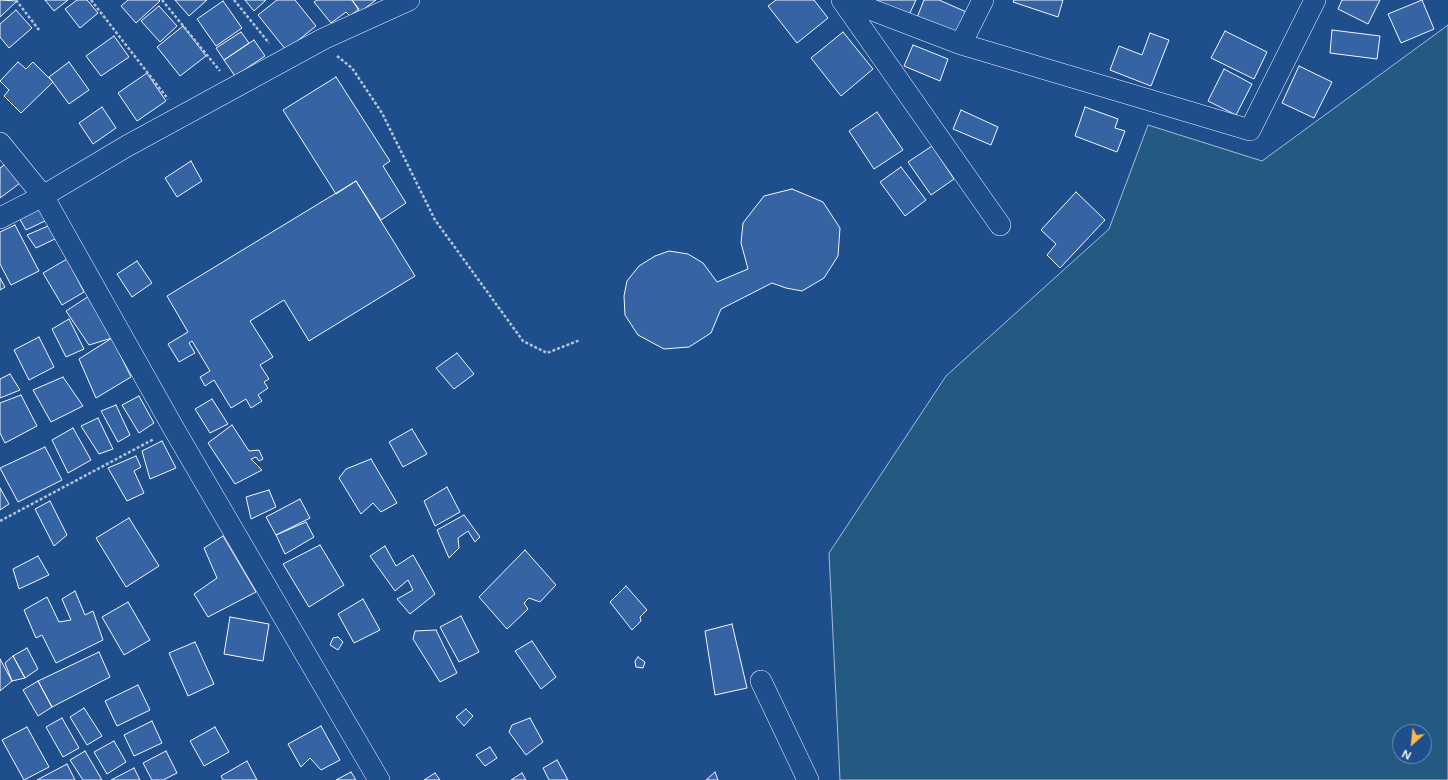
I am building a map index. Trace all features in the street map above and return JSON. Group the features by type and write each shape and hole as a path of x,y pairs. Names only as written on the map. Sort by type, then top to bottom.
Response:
{"street":[{"path":"0,218 43,196 323,38 409,0"},
{"path":"842,0 1000,225"},
{"path":"846,0 961,44 1250,130 1315,0"},
{"path":"961,44 983,0"},
{"path":"0,143 43,196 174,429 379,780"},
{"path":"761,681 808,780"}],"path":[{"path":"16,0 39,30"},
{"path":"91,0 181,117"},
{"path":"162,0 233,88"},
{"path":"234,0 283,60"},
{"path":"323,38 339,59 352,68 382,112 435,220 523,341 547,353 580,340"},
{"path":"0,521 174,429"}],"shaded area":[{"path":"1448,25 1448,780 840,780 829,553 946,376 1109,229 1148,125 1262,161"}],"building":[{"path":"0,0 17,1 0,17"},
{"path":"45,0 68,0 54,11"},
{"path":"77,0 87,0 98,13 80,28 65,9"},
{"path":"128,0 160,1 136,23 121,6"},
{"path":"175,0 207,0 189,16"},
{"path":"245,0 266,0 254,11"},
{"path":"277,0 295,0 316,26 286,50 258,15"},
{"path":"317,0 352,0 359,9 350,16 346,12 331,23 314,2"},
{"path":"352,0 376,0 360,12"},
{"path":"776,0 814,0 828,18 797,43 768,6"},
{"path":"870,0 916,0 908,17"},
{"path":"924,0 939,0 971,14 960,39 916,20"},
{"path":"1014,0 1063,0 1058,17 1013,2"},
{"path":"1342,0 1380,0 1368,24 1338,9"},
{"path":"1422,0 1434,29 1401,43 1388,14"},
{"path":"223,1 242,28 216,46 197,19"},
{"path":"159,6 177,26 160,42 141,21"},
{"path":"16,10 32,28 9,48 0,37 0,24"},
{"path":"183,26 206,56 180,76 157,47"},
{"path":"1332,30 1380,36 1377,59 1330,53"},
{"path":"1225,31 1267,52 1254,79 1211,58"},
{"path":"241,32 249,43 224,60 216,48"},
{"path":"843,32 873,69 841,96 811,58"},
{"path":"1150,33 1169,40 1151,86 1110,70 1119,46 1142,55"},
{"path":"114,36 129,57 101,76 86,56"},
{"path":"254,40 265,56 235,76 224,60"},
{"path":"913,45 948,59 940,81 904,66"},
{"path":"18,62 26,69 33,62 53,82 21,113 4,96 9,90 0,81"},
{"path":"69,62 89,90 69,104 49,77"},
{"path":"1299,66 1332,82 1314,118 1282,103"},
{"path":"1224,69 1252,84 1236,115 1208,101"},
{"path":"147,73 166,101 137,121 118,93"},
{"path":"336,77 390,161 383,166 406,203 381,220 356,181 336,194 283,110"},
{"path":"102,107 116,128 93,144 79,123"},
{"path":"1085,107 1118,119 1115,128 1125,131 1117,152 1075,136"},
{"path":"961,110 998,127 991,145 953,129"},
{"path":"877,112 903,150 874,169 849,131"},
{"path":"932,146 954,179 931,195 908,162"},
{"path":"191,161 202,181 177,197 165,178"},
{"path":"7,163 20,183 0,198 0,168"},
{"path":"901,167 926,200 905,216 880,182"},
{"path":"356,181 415,276 309,341 284,300 250,321 273,357 260,365 269,379 264,382 268,388 258,395 262,401 251,408 246,399 231,408 214,380 205,386 200,377 210,371 192,341 189,343 195,353 179,362 168,344 188,332 167,296"},
{"path":"792,189 823,202 840,228 838,256 824,278 802,291 786,288 772,283 721,309 711,333 689,347 664,349 638,335 625,315 624,296 627,281 639,266 655,256 669,251 688,254 703,263 717,282 748,269 741,243 743,223 764,196"},
{"path":"1076,192 1105,220 1060,268 1047,255 1056,244 1041,230"},
{"path":"40,205 47,220 26,230 18,216"},
{"path":"15,225 39,271 11,285 0,264 0,232"},
{"path":"48,226 57,238 36,248 27,235"},
{"path":"67,259 84,292 62,305 43,273"},
{"path":"137,261 152,283 132,297 117,274"},
{"path":"0,278 5,287 0,290"},
{"path":"89,296 112,338 89,345 66,311"},
{"path":"69,319 84,349 66,357 52,329"},
{"path":"39,337 54,367 29,380 14,350"},
{"path":"112,338 131,377 96,398 79,359"},
{"path":"457,353 474,374 454,389 436,368"},
{"path":"10,374 20,390 0,398 0,379"},
{"path":"63,377 83,406 51,422 33,390"},
{"path":"21,395 37,426 5,443 0,433 0,403"},
{"path":"139,396 154,423 139,433 122,405"},
{"path":"212,399 228,424 210,433 195,409"},
{"path":"116,405 130,435 118,442 101,411"},
{"path":"98,418 113,449 99,454 81,426"},
{"path":"232,425 249,451 259,450 263,459 259,461 256,457 251,459 262,470 235,484 208,443"},
{"path":"73,428 91,460 68,473 52,440"},
{"path":"412,429 427,454 403,467 389,442"},
{"path":"162,441 176,468 150,479 142,451"},
{"path":"45,447 62,480 18,502 0,468"},
{"path":"136,456 141,467 134,471 144,493 127,501 108,468"},
{"path":"371,459 397,503 381,512 373,503 361,514 339,478 346,469"},
{"path":"447,487 460,512 435,526 424,501"},
{"path":"0,488 9,504 0,510"},
{"path":"269,490 276,507 251,519 246,497"},
{"path":"300,499 310,518 276,535 266,517"},
{"path":"50,501 67,535 54,546 35,509"},
{"path":"464,515 480,537 475,542 468,531 458,538 459,548 449,558 437,530"},
{"path":"129,518 159,566 126,587 96,538"},
{"path":"306,522 314,537 285,554 276,535"},
{"path":"223,536 256,592 208,617 194,594 217,578 204,548"},
{"path":"320,545 344,585 309,607 283,564"},
{"path":"385,546 396,566 413,555 435,594 410,614 397,599 413,590 408,580 395,591 370,556"},
{"path":"525,550 556,585 540,602 529,598 524,603 528,609 507,629 479,597"},
{"path":"38,556 49,575 19,589 13,569"},
{"path":"626,586 647,610 640,617 641,621 632,630 610,602"},
{"path":"75,591 85,615 93,611 103,640 56,663 42,635 36,638 24,610 47,597 59,622 71,620 62,599"},
{"path":"363,599 380,630 354,643 338,614"},
{"path":"128,602 150,640 124,655 102,617"},
{"path":"461,616 479,652 459,662 440,627"},
{"path":"230,617 269,624 263,661 224,654"},
{"path":"732,624 747,688 715,695 705,631"},
{"path":"436,630 457,673 440,682 413,639 415,631"},
{"path":"338,637 343,642 338,650 330,645 333,638"},
{"path":"532,641 556,677 541,689 515,651"},
{"path":"195,642 214,684 188,696 169,653"},
{"path":"27,648 38,669 25,678 13,656"},
{"path":"99,652 110,677 52,707 38,681"},
{"path":"13,656 25,678 12,681 5,663"},
{"path":"638,657 645,662 643,668 636,667 635,661"},
{"path":"0,659 12,681 0,691"},
{"path":"38,681 52,707 38,716 23,690"},
{"path":"138,685 150,710 117,726 105,701"},
{"path":"84,708 102,736 87,745 70,717"},
{"path":"466,709 473,716 464,726 456,717"},
{"path":"62,718 79,748 63,757 46,727"},
{"path":"530,718 543,742 526,755 509,732 512,725"},
{"path":"152,721 162,743 134,756 124,735"},
{"path":"321,726 340,760 321,770 310,758 301,767 288,744"},
{"path":"27,727 49,767 24,780 2,740"},
{"path":"215,727 229,752 204,766 190,741"},
{"path":"114,741 126,762 107,774 94,752"},
{"path":"490,747 497,758 485,766 476,755"},
{"path":"85,751 102,780 83,780 70,760"},
{"path":"166,751 177,773 163,780 152,780 143,763"},
{"path":"557,760 568,780 549,780 543,768"},
{"path":"247,761 257,780 223,780 221,776"},
{"path":"67,764 75,780 37,780"},
{"path":"134,768 140,780 111,780"},
{"path":"351,772 356,780 336,780"},
{"path":"715,772 718,780 706,780"},
{"path":"435,773 440,780 424,780"},
{"path":"522,773 526,780 511,780"}]}
